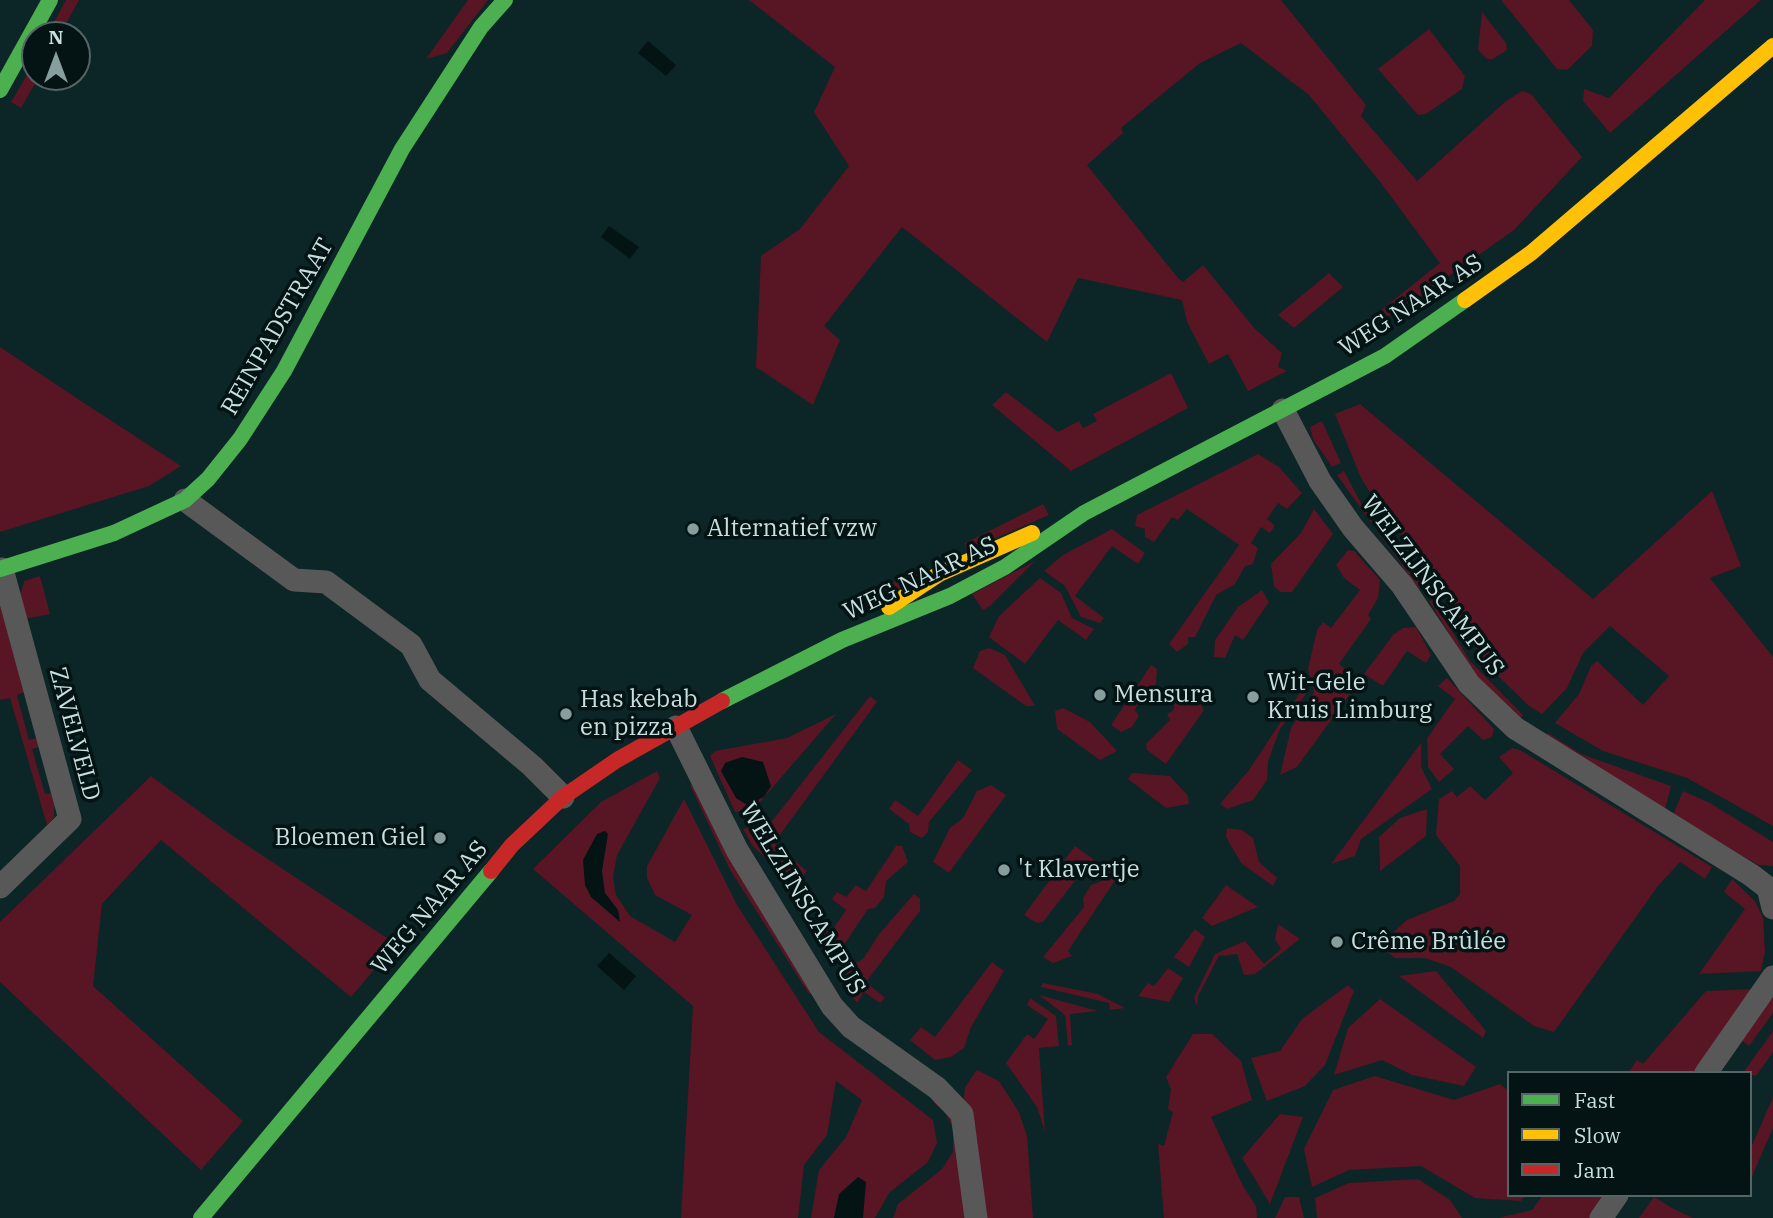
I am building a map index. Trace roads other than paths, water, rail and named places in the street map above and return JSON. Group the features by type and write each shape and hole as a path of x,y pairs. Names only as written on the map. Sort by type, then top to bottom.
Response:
{"main road":[{"path":"0,90 50,0"},
{"name":"REINPADSTRAAT","path":"1,569 114,533 185,500 208,479 240,439 269,394 402,149 481,27 505,0"},
{"name":"WEG NAAR AS","path":"842,640 939,574 996,547 1084,513 1385,356 1531,253 1773,46"},
{"name":"WEG NAAR AS","path":"201,1218 512,845 563,797 617,760 765,677 842,640 957,592 1005,567 1084,513"}],"street":[{"name":"WELZIJNSCAMPUS","path":"1283,410 1320,481 1353,528 1402,585 1469,684 1515,728 1768,888 1773,908"},
{"path":"185,500 294,580 326,582 411,645 430,680 532,766 563,797"},
{"name":"ZAVELVELD","path":"0,887 70,819 1,569"},
{"name":"WELZIJNSCAMPUS","path":"676,727 737,850 832,1006 851,1027 945,1095 962,1115 976,1218"},
{"path":"1707,1071 1773,977"},
{"path":"1601,1218 1616,1197"}],"place":[{"name":"Alternatief vzw","path":"693,529"},
{"name":"Mensura","path":"1100,695"},
{"name":"Wit-Gele Kruis Limburg","path":"1253,697"},
{"name":"Has kebab en pizza","path":"566,714"},
{"name":"Bloemen Giel","path":"440,838"},
{"name":"'t Klavertje","path":"1004,870"},
{"name":"Crême Brûlée","path":"1337,942"}]}
